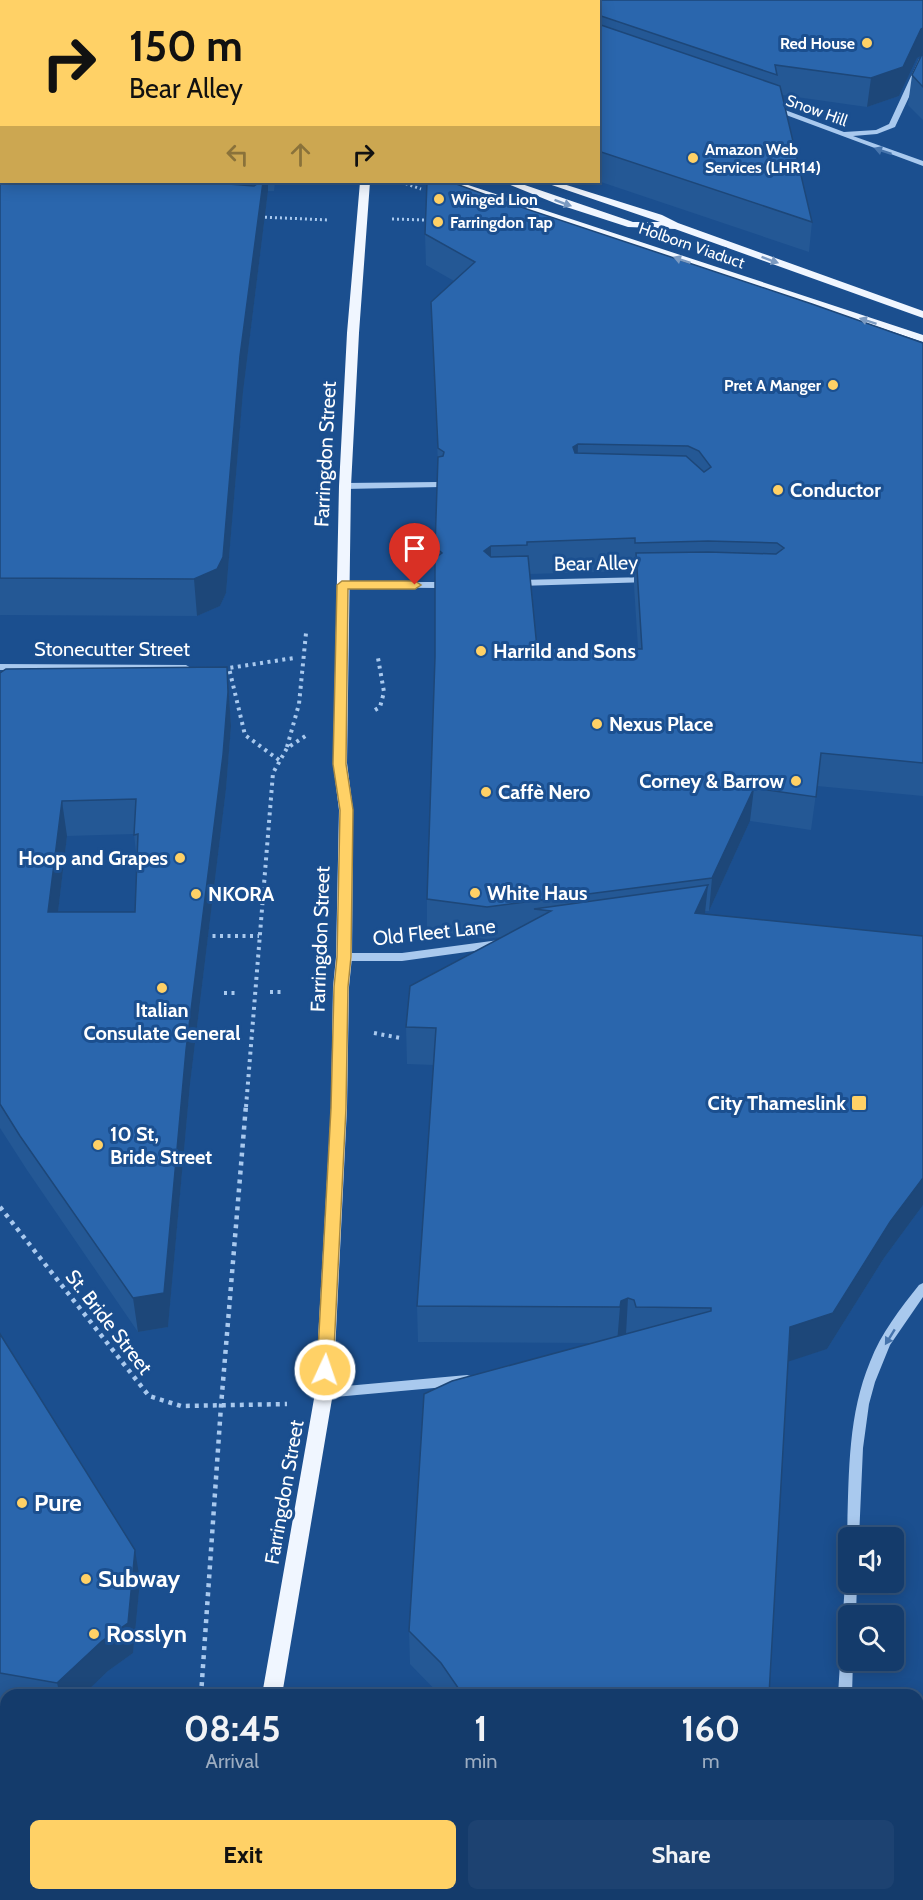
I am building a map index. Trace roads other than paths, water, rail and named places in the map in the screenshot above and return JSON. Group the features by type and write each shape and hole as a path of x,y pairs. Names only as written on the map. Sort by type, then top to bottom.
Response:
{"main road":[{"name":"Farringdon Street","path":"273,1689 324,1393 339,1108 341,987 344,957 346,810 340,764 345,486 353,333 365,183"},
{"name":"Holborn Viaduct","path":"453,183 923,339"},
{"name":"Holborn Viaduct","path":"511,183 632,225 676,226 923,315"},
{"path":"551,183 658,217 676,226"}],"street":[{"path":"845,134 877,132 892,125 923,59"},
{"name":"Snow Hill","path":"767,107 845,134 865,145 923,164"},
{"path":"345,486 438,485"},
{"name":"Bear Alley","path":"503,584 661,579"},
{"path":"342,585 435,585"},
{"name":"Stonecutter Street","path":"0,667 10,671 195,668"},
{"name":"Old Fleet Lane","path":"344,957 402,957 507,943"},
{"path":"854,1527 859,1425 868,1383 876,1359 923,1288"},
{"path":"324,1393 478,1378"},
{"path":"845,1689 846,1671"}],"place":[{"name":"Red House","path":"867,43"},
{"name":"Amazon Web Services (LHR14)","path":"693,158"},
{"name":"Winged Lion","path":"439,199"},
{"name":"Farringdon Tap","path":"438,222"},
{"name":"Pret A Manger","path":"833,385"},
{"name":"Conductor","path":"778,490"},
{"name":"Harrild and Sons","path":"481,651"},
{"name":"Nexus Place","path":"597,724"},
{"name":"Corney & Barrow","path":"796,781"},
{"name":"Caffè Nero","path":"486,792"},
{"name":"Hoop and Grapes","path":"180,858"},
{"name":"White Haus","path":"475,893"},
{"name":"NKORA","path":"196,894"},
{"name":"Italian Consulate General","path":"162,988"},
{"name":"City Thameslink","path":"859,1103"},
{"name":"10 St, Bride Street","path":"98,1145"},
{"name":"Pure","path":"22,1503"},
{"name":"Subway","path":"86,1579"},
{"name":"Rosslyn","path":"94,1634"}]}
